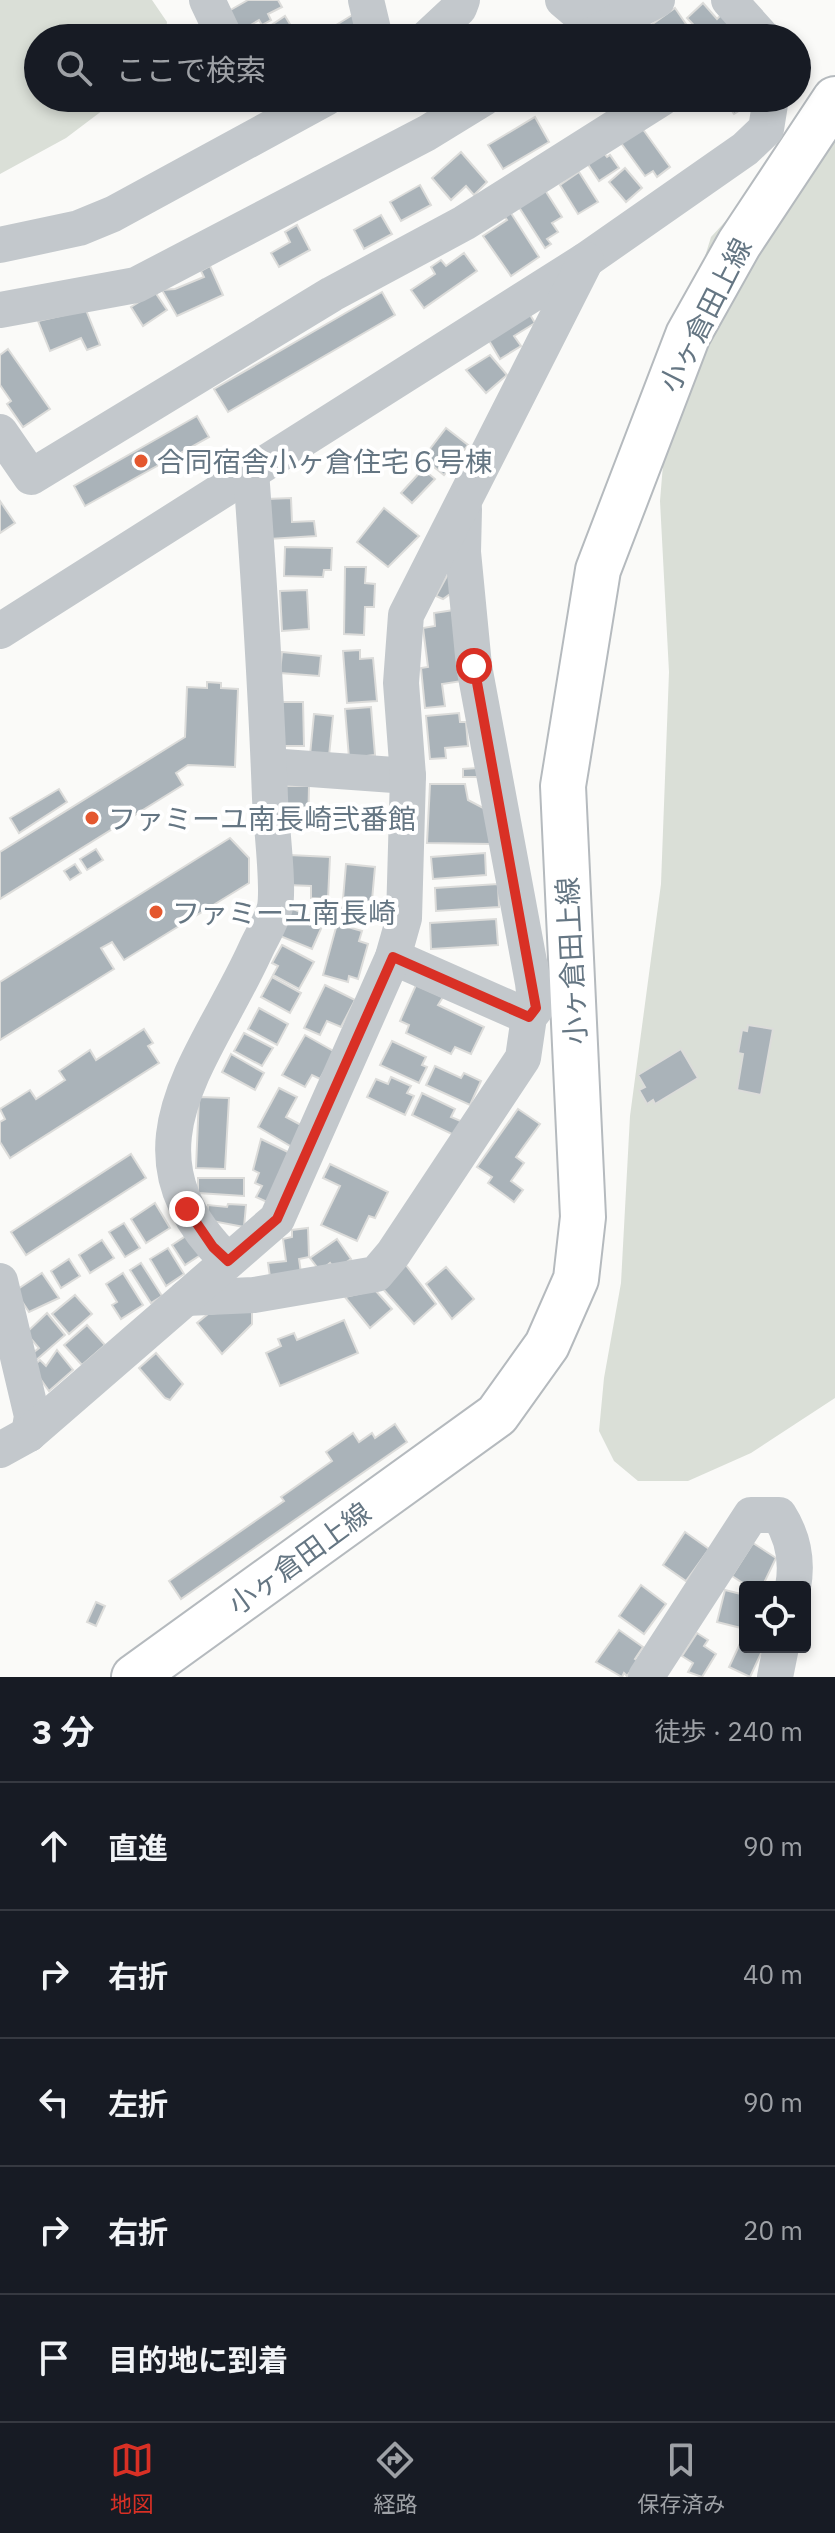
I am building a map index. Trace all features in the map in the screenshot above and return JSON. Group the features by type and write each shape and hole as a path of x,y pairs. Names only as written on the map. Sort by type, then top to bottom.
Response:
{"main road":[{"name":"小ヶ倉田上線","path":"134,1677 497,1415 547,1345 576,1279 583,1217 563,786 598,570 688,335 759,212 835,99"}],"street":[{"path":"207,0 218,24"},
{"path":"366,0 372,24"},
{"path":"442,24 459,8 462,0"},
{"path":"563,0 576,11 601,0"},
{"path":"612,24 657,0"},
{"path":"729,0 749,24"},
{"path":"750,0 760,24"},
{"path":"0,310 136,285 427,133 461,112"},
{"path":"0,432 31,477 332,294 464,223 640,112"},
{"path":"0,631 586,260 745,149 766,129 769,112"},
{"path":"0,245 79,228 113,214 262,113"},
{"path":"14,1442 277,1219 393,957 404,918 408,776 401,683 406,615 586,260"},
{"path":"228,1261 213,1247 187,1209 177,1187 174,1132 179,1100 191,1073 242,978 275,906 251,471"},
{"path":"186,1298 254,1295 376,1274 523,1058 529,1017 536,1008 467,610 464,500"},
{"path":"269,766 408,776"},
{"path":"393,957 529,1017"},
{"path":"0,1281 32,1416 14,1442"},
{"path":"646,1677 751,1515 779,1515 792,1535 794,1581"},
{"path":"775,1677 780,1653"}],"shaded area":[{"path":"0,0 152,0 167,24 24,24 24,112 100,112 66,138 0,174"},
{"path":"835,128 835,1398 751,1453 688,1481 638,1481 614,1461 599,1431 604,1378 621,1283 630,1116 661,884 669,672 660,501 671,367 711,237 788,153"}],"building":[{"path":"248,0 278,0 282,7 268,14 271,20 264,24 259,20 252,24 234,24 227,12"},
{"path":"703,3 717,19 721,15 730,24 693,24 687,18"},
{"path":"675,8 686,24 653,24"},
{"path":"354,14 356,24 338,24"},
{"path":"285,16 290,24 273,24"},
{"path":"535,117 549,142 503,169 488,145"},
{"path":"642,128 670,167 657,177 653,171 645,176 621,143"},
{"path":"461,152 487,182 474,195 466,186 451,200 432,178"},
{"path":"603,152 607,157 610,155 619,168 599,181 585,160"},
{"path":"625,168 642,188 626,202 609,182"},
{"path":"579,172 598,202 578,214 560,185"},
{"path":"420,185 431,205 401,221 390,202"},
{"path":"543,187 562,217 552,223 558,232 547,239 551,244 545,248 517,204"},
{"path":"509,210 539,257 511,276 483,236 507,220 503,214"},
{"path":"381,215 392,234 364,249 354,230"},
{"path":"297,225 310,250 279,267 271,253 290,242 285,232"},
{"path":"464,253 477,271 424,308 411,290 435,274 431,267 441,260 446,266"},
{"path":"210,266 223,295 177,316 162,290 175,289 204,277 201,271"},
{"path":"155,292 167,310 143,326 131,307"},
{"path":"382,292 395,315 228,412 214,389"},
{"path":"86,310 100,345 87,350 81,338 50,351 38,321"},
{"path":"529,313 535,323 514,336 521,346 500,359 488,339"},
{"path":"8,349 50,409 23,427 7,404 11,401 0,385 0,355"},
{"path":"490,355 507,375 486,393 466,370"},
{"name":"合同宿舎小ヶ倉住宅６号棟","path":"197,416 209,437 85,506 74,486"},
{"path":"446,428 468,445 444,475 423,458"},
{"path":"423,469 435,479 412,503 401,493"},
{"path":"291,498 292,522 314,521 316,536 269,539 267,499"},
{"path":"0,501 15,523 0,533"},
{"path":"384,508 419,536 388,567 357,542"},
{"path":"285,547 332,548 331,570 324,570 323,577 284,576"},
{"path":"453,565 457,589 443,599 436,596"},
{"path":"345,567 366,567 365,583 375,584 374,607 365,607 364,635 344,634"},
{"path":"307,590 309,629 282,631 280,591"},
{"path":"454,610 462,681 442,684 445,706 425,708 421,668 428,667 423,628 435,626 434,613"},
{"path":"360,650 360,659 373,658 377,701 347,703 343,651"},
{"path":"282,652 321,656 319,676 280,673"},
{"name":"ファミーユ南長崎弐番館","path":"207,682 221,683 221,688 238,689 235,767 188,765 176,773 183,785 0,899 0,852 185,737 187,687 207,688"},
{"path":"279,702 303,702 304,746 279,746"},
{"path":"371,707 375,755 349,758 345,709"},
{"path":"459,713 460,722 466,722 468,746 445,748 446,758 430,759 426,716"},
{"path":"314,714 333,716 329,756 310,755"},
{"path":"478,768 479,777 463,777 463,769"},
{"path":"430,784 465,784 468,800 491,812 491,844 427,843"},
{"path":"286,786 309,786 308,829 293,828 293,816 286,816"},
{"path":"59,789 67,802 19,833 10,818"},
{"name":"ファミーユ南長崎","path":"230,838 249,858 249,883 124,960 112,942 101,948 114,969 0,1040 0,982"},
{"path":"96,849 103,860 87,870 80,859"},
{"path":"485,853 486,875 433,879 431,857"},
{"path":"289,855 330,857 328,899 311,898 311,886 287,885"},
{"path":"75,864 81,873 70,880 64,871"},
{"path":"346,864 375,867 372,900 382,900 380,914 342,911"},
{"path":"498,884 499,907 436,911 435,888"},
{"path":"291,908 324,922 312,949 280,936"},
{"path":"496,919 498,945 431,949 430,923"},
{"path":"337,924 362,931 359,941 368,944 358,979 349,976 348,982 323,975"},
{"path":"282,945 314,962 299,989 273,975 278,966 272,963"},
{"path":"272,977 301,993 290,1013 261,997"},
{"path":"325,985 355,1000 341,1027 327,1021 320,1035 304,1028"},
{"path":"416,985 443,997 438,1005 484,1027 471,1054 455,1047 451,1054 406,1033 409,1025 400,1021"},
{"path":"259,1008 288,1024 277,1045 248,1029"},
{"path":"748,1025 773,1029 761,1095 737,1090 743,1054 738,1053 742,1030 747,1031"},
{"path":"144,1029 153,1043 148,1046 159,1063 10,1158 0,1142 0,1122 5,1119 0,1109 30,1090 36,1099 65,1080 59,1071 90,1050 96,1060"},
{"path":"244,1033 273,1048 262,1066 234,1051"},
{"path":"305,1035 335,1052 320,1079 312,1075 305,1087 282,1075"},
{"path":"392,1041 426,1057 422,1065 427,1067 419,1083 380,1065"},
{"path":"681,1049 698,1078 655,1104 653,1100 647,1104 639,1090 645,1087 638,1075"},
{"path":"231,1054 264,1073 255,1090 222,1072"},
{"path":"435,1066 461,1078 464,1073 481,1081 470,1105 426,1085"},
{"path":"391,1077 411,1086 407,1093 414,1096 405,1115 367,1097 376,1079 388,1084"},
{"path":"279,1088 297,1097 286,1117 303,1126 292,1147 258,1127"},
{"path":"422,1093 455,1109 451,1117 463,1122 456,1136 412,1115"},
{"path":"199,1097 229,1098 225,1169 196,1168"},
{"path":"518,1109 540,1124 516,1157 524,1163 511,1181 523,1190 514,1202 488,1183 492,1177 477,1167"},
{"path":"261,1139 290,1153 267,1202 256,1197 262,1186 255,1183 259,1173 253,1170"},
{"path":"131,1154 146,1178 26,1255 11,1232"},
{"path":"330,1164 388,1192 375,1218 369,1216 357,1241 321,1225 340,1186 323,1178"},
{"path":"198,1178 244,1178 244,1196 198,1193"},
{"path":"155,1203 170,1228 146,1243 131,1219"},
{"path":"228,1204 246,1205 244,1227 207,1220 208,1205 227,1207"},
{"path":"124,1223 140,1248 125,1257 109,1232"},
{"path":"308,1228 309,1257 299,1259 301,1273 270,1277 268,1263 286,1261 283,1239 292,1237 292,1230"},
{"path":"189,1234 202,1254 185,1265 172,1245"},
{"path":"337,1239 351,1259 335,1270 330,1263 320,1271 310,1258"},
{"path":"102,1240 114,1258 90,1273 79,1255"},
{"path":"168,1248 184,1274 166,1286 150,1259"},
{"path":"69,1259 80,1276 61,1288 51,1271"},
{"path":"141,1263 162,1296 151,1303 130,1270"},
{"path":"405,1264 436,1304 414,1324 383,1289"},
{"path":"446,1267 474,1299 452,1319 426,1284"},
{"path":"42,1273 59,1298 29,1312 15,1291"},
{"path":"123,1273 143,1305 121,1319 112,1305 117,1302 106,1284"},
{"path":"375,1290 392,1309 370,1328 345,1297"},
{"path":"75,1295 92,1314 69,1334 52,1314"},
{"path":"252,1309 252,1324 222,1354 197,1323 208,1314"},
{"path":"47,1313 65,1335 34,1362 29,1356 39,1348 26,1333"},
{"path":"344,1320 358,1353 280,1386 266,1353 281,1346 278,1339 294,1333 297,1340"},
{"path":"87,1325 105,1345 82,1365 64,1345"},
{"path":"57,1350 73,1370 49,1391 32,1367 40,1360 46,1366"},
{"path":"156,1353 183,1384 170,1400 139,1368"},
{"path":"395,1424 407,1442 181,1599 169,1581 284,1501 281,1497 332,1461 326,1452 353,1433 359,1442 372,1433 375,1438"},
{"path":"685,1532 709,1549 686,1581 663,1565"},
{"path":"753,1543 776,1558 765,1581 740,1581 732,1576"},
{"path":"641,1585 666,1604 644,1634 619,1616"},
{"path":"725,1590 739,1594 739,1628 717,1622"},
{"path":"96,1602 105,1606 96,1626 87,1622"},
{"path":"619,1630 643,1647 635,1659 638,1661 627,1676 624,1673 622,1677 596,1662"},
{"path":"697,1633 708,1640 704,1646 716,1654 702,1677 688,1672 693,1663 682,1656"},
{"path":"739,1646 739,1653 761,1653 750,1677 729,1667"}],"place":[{"name":"合同宿舎小ヶ倉住宅６号棟","path":"141,461"},
{"name":"ファミーユ南長崎弐番館","path":"92,818"},
{"name":"ファミーユ南長崎","path":"156,912"}],"route":[{"path":"187,1209 213,1247 228,1261 277,1219 393,957 529,1017 536,1008 474,666"}]}
